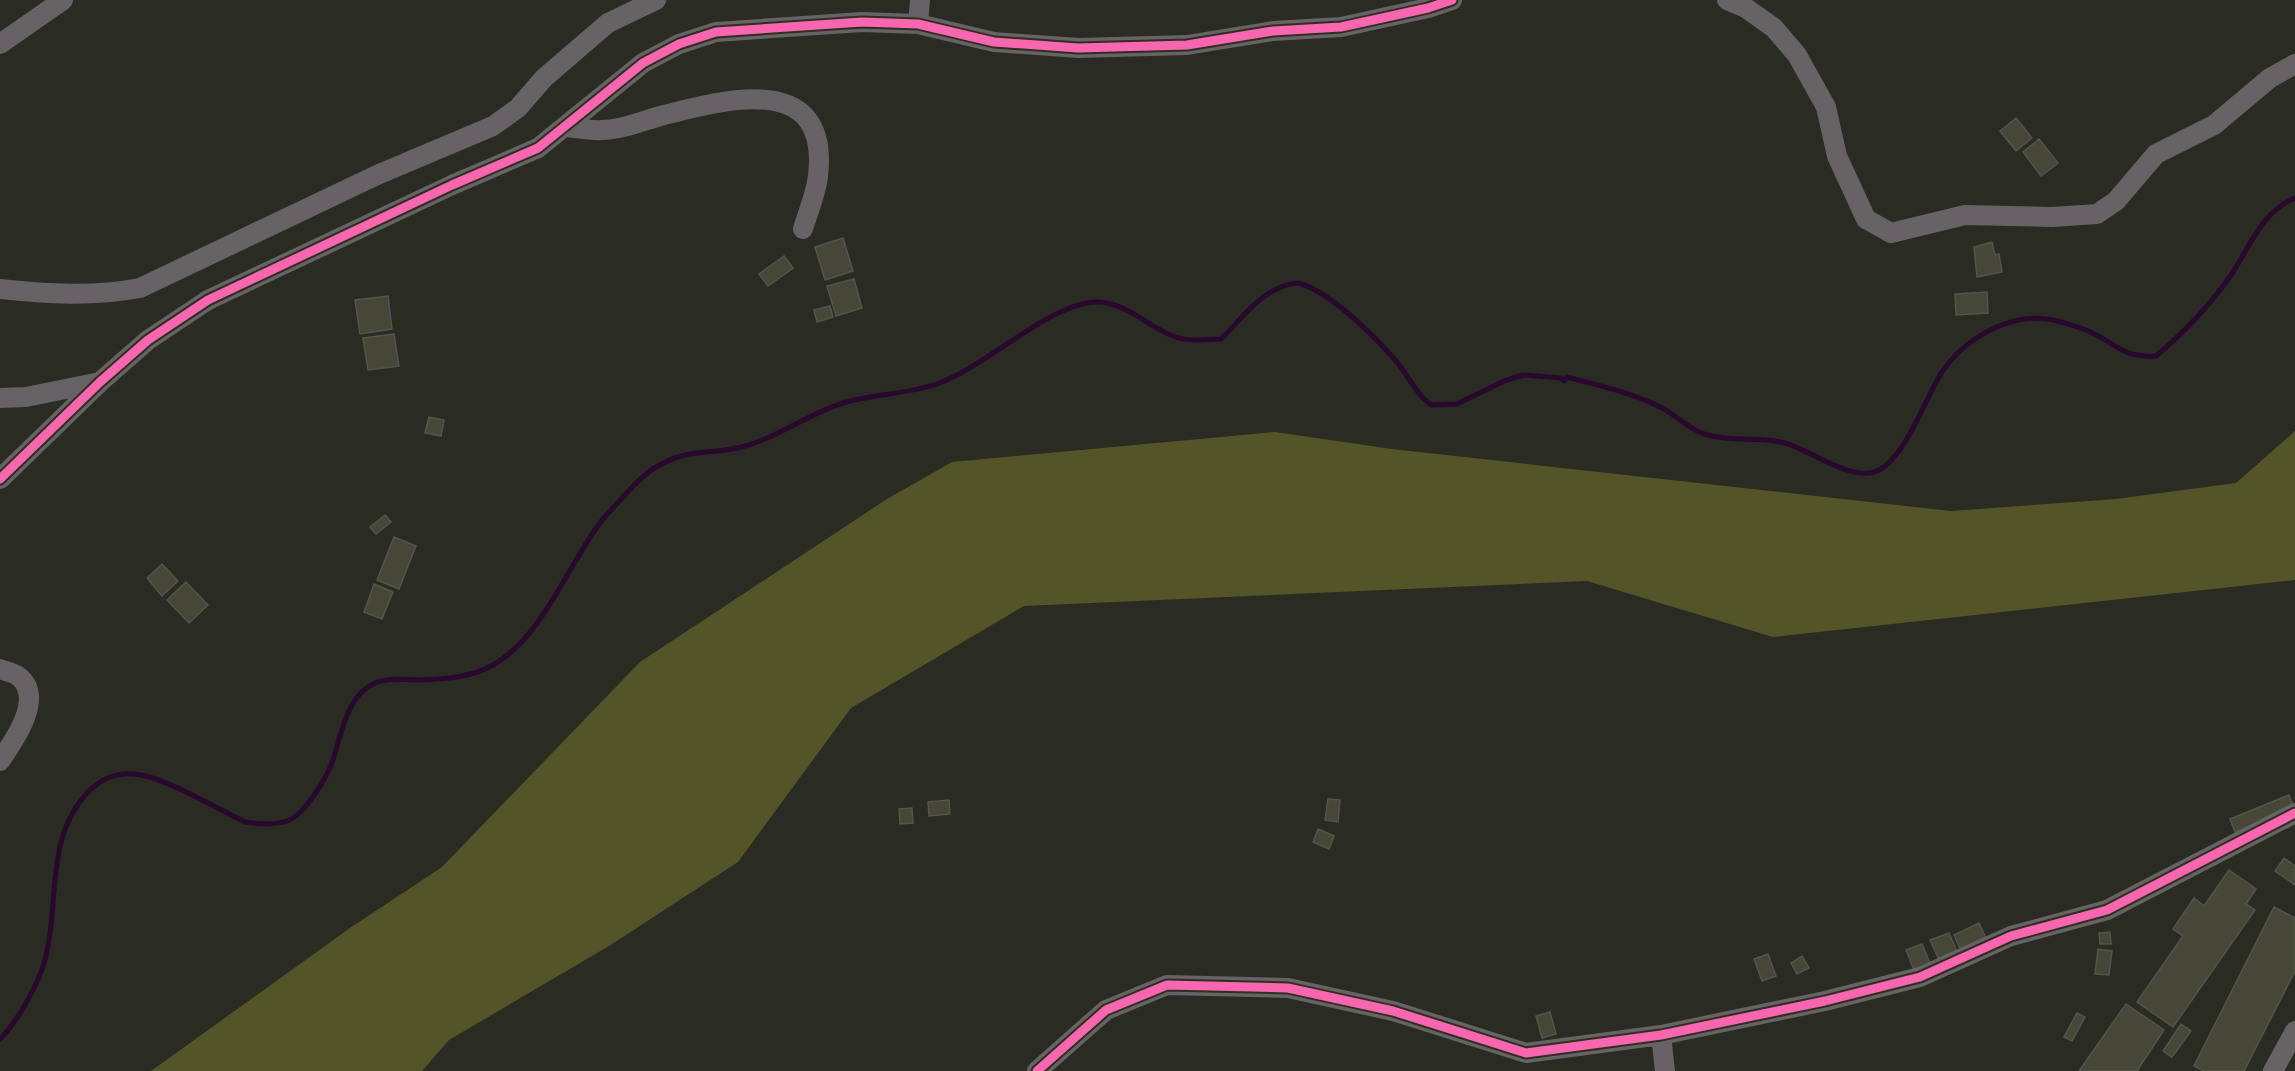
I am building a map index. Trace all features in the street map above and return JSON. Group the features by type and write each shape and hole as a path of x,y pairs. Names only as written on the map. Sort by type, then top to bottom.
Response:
{"street":[{"path":"0,44 63,0"},
{"path":"0,289 63,296 102,295 140,288 377,175 493,126 518,108 544,78 608,23 656,0"},
{"path":"918,24 920,0"},
{"path":"0,479 100,381 148,340 208,300 452,185 538,148 643,63 679,44 716,32 862,22 918,24 994,42 1078,48 1187,45 1273,31 1341,27 1428,8 1452,0"},
{"path":"1726,0 1746,8 1774,28 1797,55 1826,107 1837,156 1866,219 1891,233 1965,215 2052,217 2097,214 2116,201 2156,154 2214,125 2270,78 2295,64"},
{"path":"566,127 603,130 714,102 757,97 789,104 808,122 816,137 818,176 803,229"},
{"path":"0,398 26,396 100,381"},
{"path":"0,669 18,676 27,689 27,716 0,761"},
{"path":"1037,1071 1106,1010 1167,985 1288,988 1393,1011 1526,1053 1661,1035 1825,1001 1920,977 2011,936 2107,910 2292,817"},
{"path":"2273,1071 2295,1031"},
{"path":"1661,1035 1665,1071"}],"shaded area":[{"path":"2295,431 2295,580 1773,637 1587,581 1024,606 851,708 738,862 609,946 449,1040 422,1071 151,1071 350,928 442,867 640,662 887,499 952,462 1275,432 1392,449 1951,511 2116,499 2236,483"}],"building":[{"path":"2016,118 2032,138 2016,151 2000,131"},
{"path":"2039,139 2058,163 2041,176 2023,152"},
{"path":"843,238 853,271 825,280 815,247"},
{"path":"1992,242 1995,255 1999,254 2002,272 1977,277 1974,247"},
{"path":"784,256 793,268 768,286 759,274"},
{"path":"854,279 862,308 836,316 827,286"},
{"path":"1987,292 1988,313 1956,315 1955,294"},
{"path":"388,296 392,329 360,334 355,300"},
{"path":"830,306 833,317 817,322 814,310"},
{"path":"394,334 399,366 368,370 363,338"},
{"path":"429,417 444,420 441,436 425,433"},
{"path":"385,515 391,522 376,534 370,527"},
{"path":"394,537 416,546 399,589 377,580"},
{"path":"162,564 178,581 162,596 147,578"},
{"path":"186,582 208,605 189,623 167,600"},
{"path":"374,584 393,592 382,619 364,612"},
{"path":"2289,795 2294,808 2235,832 2230,819"},
{"path":"1328,799 1340,800 1338,822 1325,820"},
{"path":"949,800 950,814 929,816 928,802"},
{"path":"912,808 913,823 900,824 899,809"},
{"path":"1318,829 1334,836 1329,849 1313,842"},
{"path":"2284,858 2295,866 2295,885 2275,871"},
{"path":"2229,870 2256,889 2246,904 2255,910 2173,1027 2137,1002 2183,936 2173,929 2194,898 2204,906"},
{"path":"2274,907 2295,918 2295,971 2244,1071 2204,1071 2194,1066"},
{"path":"1979,923 1987,940 1961,951 1954,935"},
{"path":"2110,932 2111,944 2100,944 2099,933"},
{"path":"1949,933 1958,954 1940,962 1930,940"},
{"path":"1922,944 1930,963 1914,970 1906,950"},
{"path":"2098,949 2112,951 2109,975 2095,974"},
{"path":"1768,954 1776,976 1762,981 1754,959"},
{"path":"1802,956 1809,968 1797,974 1791,963"},
{"path":"2126,1004 2164,1030 2137,1071 2079,1071"},
{"path":"1550,1012 1556,1034 1542,1038 1536,1016"},
{"path":"2077,1013 2085,1017 2072,1041 2064,1037"},
{"path":"2181,1024 2191,1031 2172,1057 2163,1051"}],"waterway":[{"path":"0,1039 21,1012 34,989 43,966 50,934 60,847 66,826 76,807 91,789 108,778 120,774 141,775 179,789 245,822 266,824 287,821 308,804 321,785 333,760 346,716 357,697 365,689 385,680 436,679 475,673 493,665 510,653 539,621 600,523 643,476 652,470 667,461 687,454 726,450 751,444 843,403 937,384 956,376 1059,312 1079,305 1108,303 1127,310 1163,332 1179,338 1221,339 1270,292 1299,283 1326,297 1366,329 1397,362 1417,391 1431,405 1457,404 1504,381 1523,375 1561,378 1564,381 1567,377 1651,402 1704,434 1785,443 1841,468 1864,473 1874,472 1885,466 1895,456 1913,428 1935,383 1951,361 1974,340 2001,325 2016,320 2046,319 2086,330 2126,352 2156,356 2213,299 2264,222 2283,204 2295,198"}],"cycle path":[{"path":"0,479 100,382 148,340 208,300 452,185 538,148 643,63 679,44 716,32 862,22 918,24 994,42 1078,48 1187,45 1273,31 1341,27 1428,8 1452,0"},
{"path":"1037,1071 1106,1010 1167,985 1288,988 1393,1011 1526,1053 1661,1035 1825,1001 1920,977 2011,936 2107,910 2295,813"}]}
